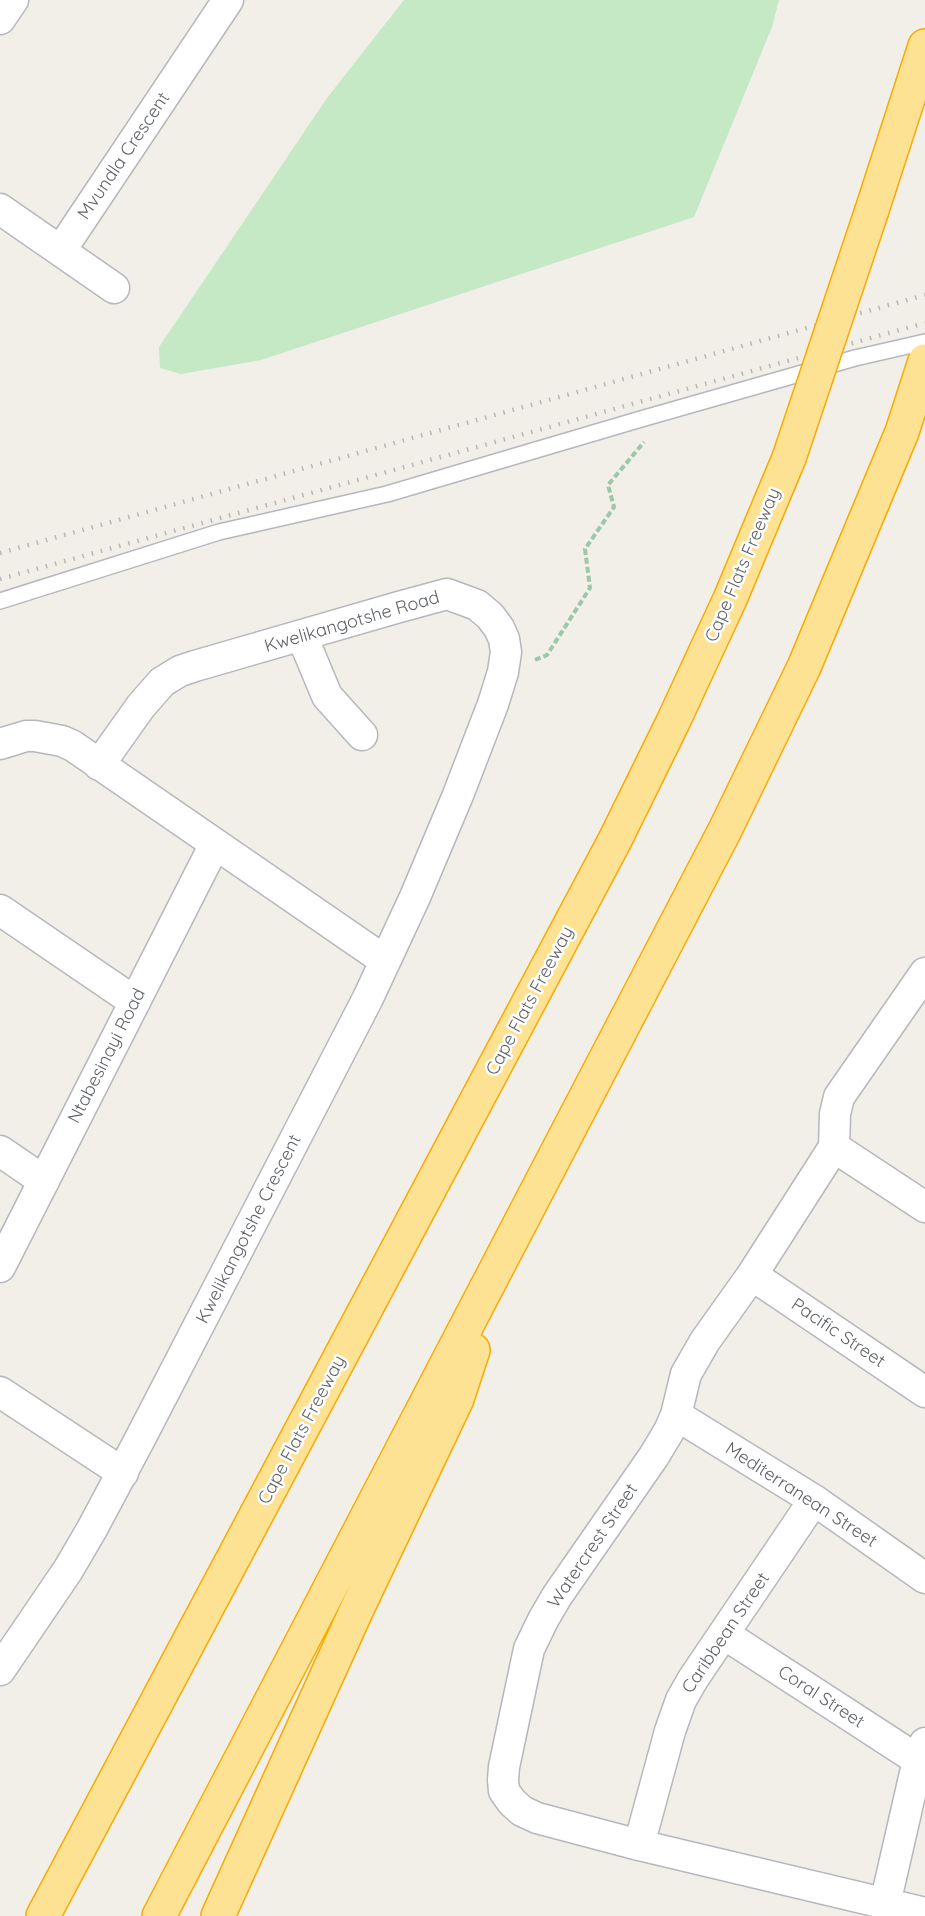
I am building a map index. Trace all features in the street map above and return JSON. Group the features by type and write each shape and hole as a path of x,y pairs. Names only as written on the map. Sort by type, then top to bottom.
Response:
{"highway":[{"name":"Cape Flats Freeway","path":"44,1916 615,840 673,722 730,599 789,459 925,46"},
{"path":"159,1916 725,830 789,698 852,554 902,432 925,361"},
{"path":"218,1916 357,1610 457,1399 508,1248"},
{"path":"23,1916 49,1886 67,1870"}],"street":[{"path":"0,19 13,0"},
{"name":"Mvundla Crescent","path":"61,250 228,0"},
{"path":"0,209 114,288"},
{"name":"Kwelikangotshe Road","path":"99,765 141,706 162,682 188,668 447,594 477,605 499,628 507,652 503,672 453,806 415,897 384,960"},
{"path":"302,636 327,696 362,735"},
{"path":"0,744 26,736 47,737 73,746 384,960"},
{"name":"Ntabesinayi Road","path":"0,1267 215,844"},
{"path":"0,910 135,1002"},
{"name":"Kwelikangotshe Crescent","path":"0,1670 68,1570 123,1473 368,998 384,960"},
{"path":"925,974 916,1007 839,1097 835,1114 834,1147 925,1207"},
{"name":"Watercrest Street","path":"834,1147 752,1275 705,1341 686,1374 676,1415 654,1456 557,1596 543,1620 529,1649 504,1767 504,1791 522,1811 537,1818 639,1845 925,1913"},
{"path":"0,1151 44,1181"},
{"name":"Pacific Street","path":"752,1275 925,1392"},
{"path":"0,1392 123,1473"},
{"name":"Mediterranean Street","path":"676,1415 814,1500 925,1578"},
{"name":"Caribbean Street","path":"639,1845 670,1731 681,1700 814,1500"},
{"name":"Coral Street","path":"724,1634 921,1752"},
{"path":"885,1904 921,1752"}],"lane":[{"path":"0,601 219,532 387,494 855,358 925,342"}],"path":[{"path":"503,672 547,655 590,588 585,549 614,507 608,485 646,440 641,419"}],"green space":[{"path":"404,0 779,0 772,27 694,217 261,360 181,374 160,368 159,347 327,98"}],"railway":[{"path":"0,553 925,295"},
{"path":"0,579 925,323"}]}
